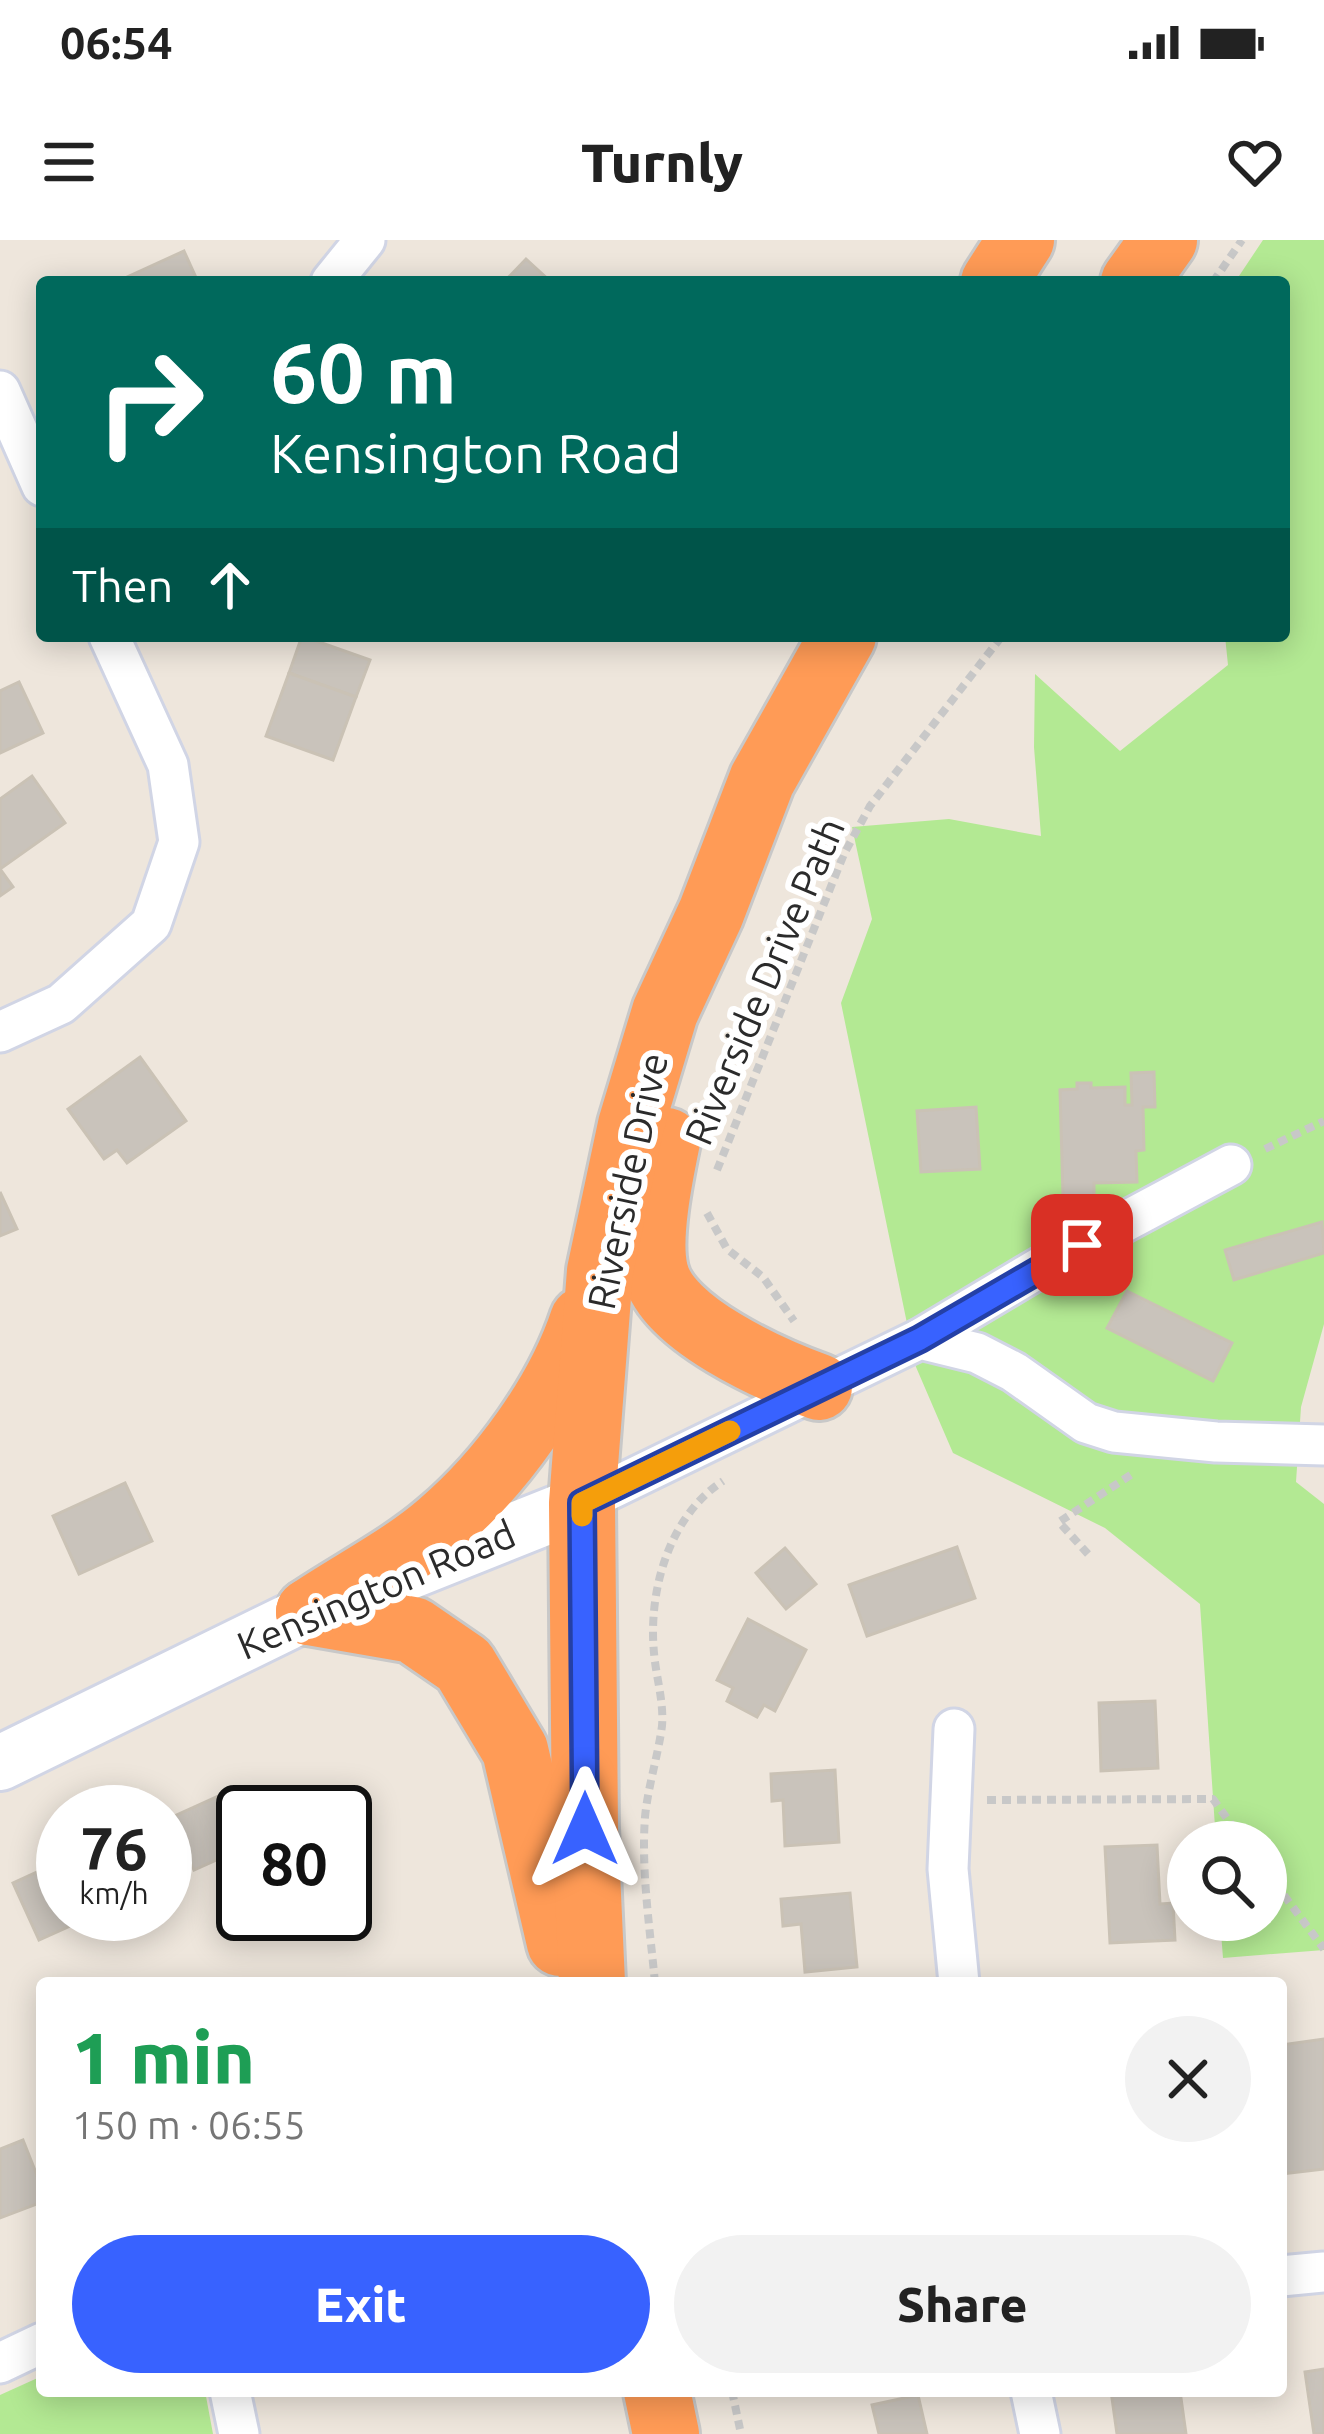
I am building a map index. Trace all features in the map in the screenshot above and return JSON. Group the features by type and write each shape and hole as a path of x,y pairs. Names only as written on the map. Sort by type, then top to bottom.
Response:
{"highway":[{"path":"998,276 1021,240"},
{"path":"1138,276 1164,240"},
{"name":"Riverside Drive","path":"592,1977 585,1829 582,1503 600,1271 647,1069 685,964 711,913 762,780 840,642"},
{"path":"711,913 657,1193 655,1273 674,1304 699,1324 764,1367 819,1387"},
{"path":"309,1612 441,1524 509,1453 570,1361 600,1271"},
{"path":"309,1612 413,1630 464,1666 515,1750 568,1977"},
{"path":"658,2397 666,2434"}],"street":[{"path":"337,276 365,240"},
{"path":"0,391 36,472"},
{"path":"0,1032 61,1004 151,924 179,842 168,766 112,642"},
{"name":"Kensington Road","path":"0,1763 309,1612 582,1503 920,1339 1044,1265 1231,1165"},
{"path":"920,1339 977,1353 1014,1372 1086,1423 1141,1436 1324,1445"},
{"path":"954,1729 947,1869 958,1977"},
{"path":"1287,2275 1324,2272"},
{"path":"0,2363 36,2347"},
{"path":"231,2397 239,2434"},
{"path":"1032,2397 1040,2434"}],"path":[{"path":"1217,276 1242,240"},
{"name":"Riverside Drive Path","path":"714,1180 844,854 870,806 997,642"},
{"path":"1231,1165 1324,1121"},
{"name":"Riverside Drive Path","path":"706,1201 708,1217 727,1249 763,1277 798,1326"},
{"path":"1088,1554 1059,1522 1147,1465"},
{"path":"655,1977 645,1817 662,1725 652,1636 661,1570 690,1512 710,1490 731,1477"},
{"path":"986,1800 1213,1799 1229,1821"},
{"path":"1287,1899 1324,1949"},
{"path":"733,2397 741,2434"}],"green space":[{"path":"1263,240 1324,240 1324,1324 1301,1407 1296,1482 1324,1504 1324,1950 1223,1958 1222,1941 1287,1941 1287,1821 1215,1821 1200,1604 1105,1528 953,1453 916,1367 841,1003 872,919 852,827 949,819 1041,836 1034,747 1035,674 1120,751 1228,665 1226,642 1290,642 1290,276 1239,276"},
{"path":"36,2379 36,2397 206,2397 213,2434 0,2434 0,2395"}],"building":[{"path":"184,251 195,276 129,276"},
{"path":"526,259 544,276 510,276"},
{"path":"300,642 319,642 370,660 356,697 289,673"},
{"path":"289,673 356,697 333,760 266,736"},
{"path":"19,682 43,733 0,753 0,691"},
{"path":"32,776 65,823 0,869 0,799"},
{"path":"0,869 13,887 0,896"},
{"path":"140,1057 186,1121 127,1163 117,1150 104,1159 68,1109"},
{"path":"1154,1072 1155,1107 1143,1107 1144,1150 1136,1151 1137,1182 1094,1183 1094,1196 1063,1197 1060,1090 1077,1089 1077,1083 1091,1083 1091,1088 1125,1087 1125,1105 1132,1105 1131,1073"},
{"path":"976,1107 980,1169 921,1172 917,1111"},
{"path":"0,1192 17,1229 0,1236"},
{"path":"1322,1222 1324,1253 1234,1280 1225,1250"},
{"path":"1127,1291 1232,1343 1213,1381 1107,1328"},
{"path":"125,1483 152,1541 79,1574 53,1516"},
{"path":"957,1547 975,1598 867,1636 849,1585"},
{"path":"785,1548 816,1584 786,1609 756,1573"},
{"path":"748,1619 806,1650 775,1711 764,1705 757,1717 727,1701 733,1688 717,1680"},
{"path":"1155,1701 1158,1768 1101,1771 1099,1703"},
{"path":"835,1770 839,1842 785,1846 783,1800 772,1801 771,1774"},
{"path":"216,1797 216,1860 194,1870 192,1866 192,1808"},
{"path":"1157,1845 1160,1904 1167,1903 1167,1940 1110,1943 1105,1847"},
{"path":"36,1872 36,1933 13,1883"},
{"path":"850,1893 857,1967 805,1972 801,1924 783,1926 781,1899"},
{"path":"1324,2039 1324,2169 1287,2173 1287,2044"},
{"path":"23,2140 36,2173 36,2204 0,2218 0,2149"},
{"path":"1324,2369 1324,2434 1314,2434 1305,2372"},
{"path":"918,2397 927,2434 879,2434 872,2405"},
{"path":"1112,2397 1181,2397 1186,2434 1117,2434"}],"slow traffic":[{"path":"582,1516 582,1503 730,1431"}],"route":[{"path":"585,1829 582,1503 920,1339 1082,1245"}]}
